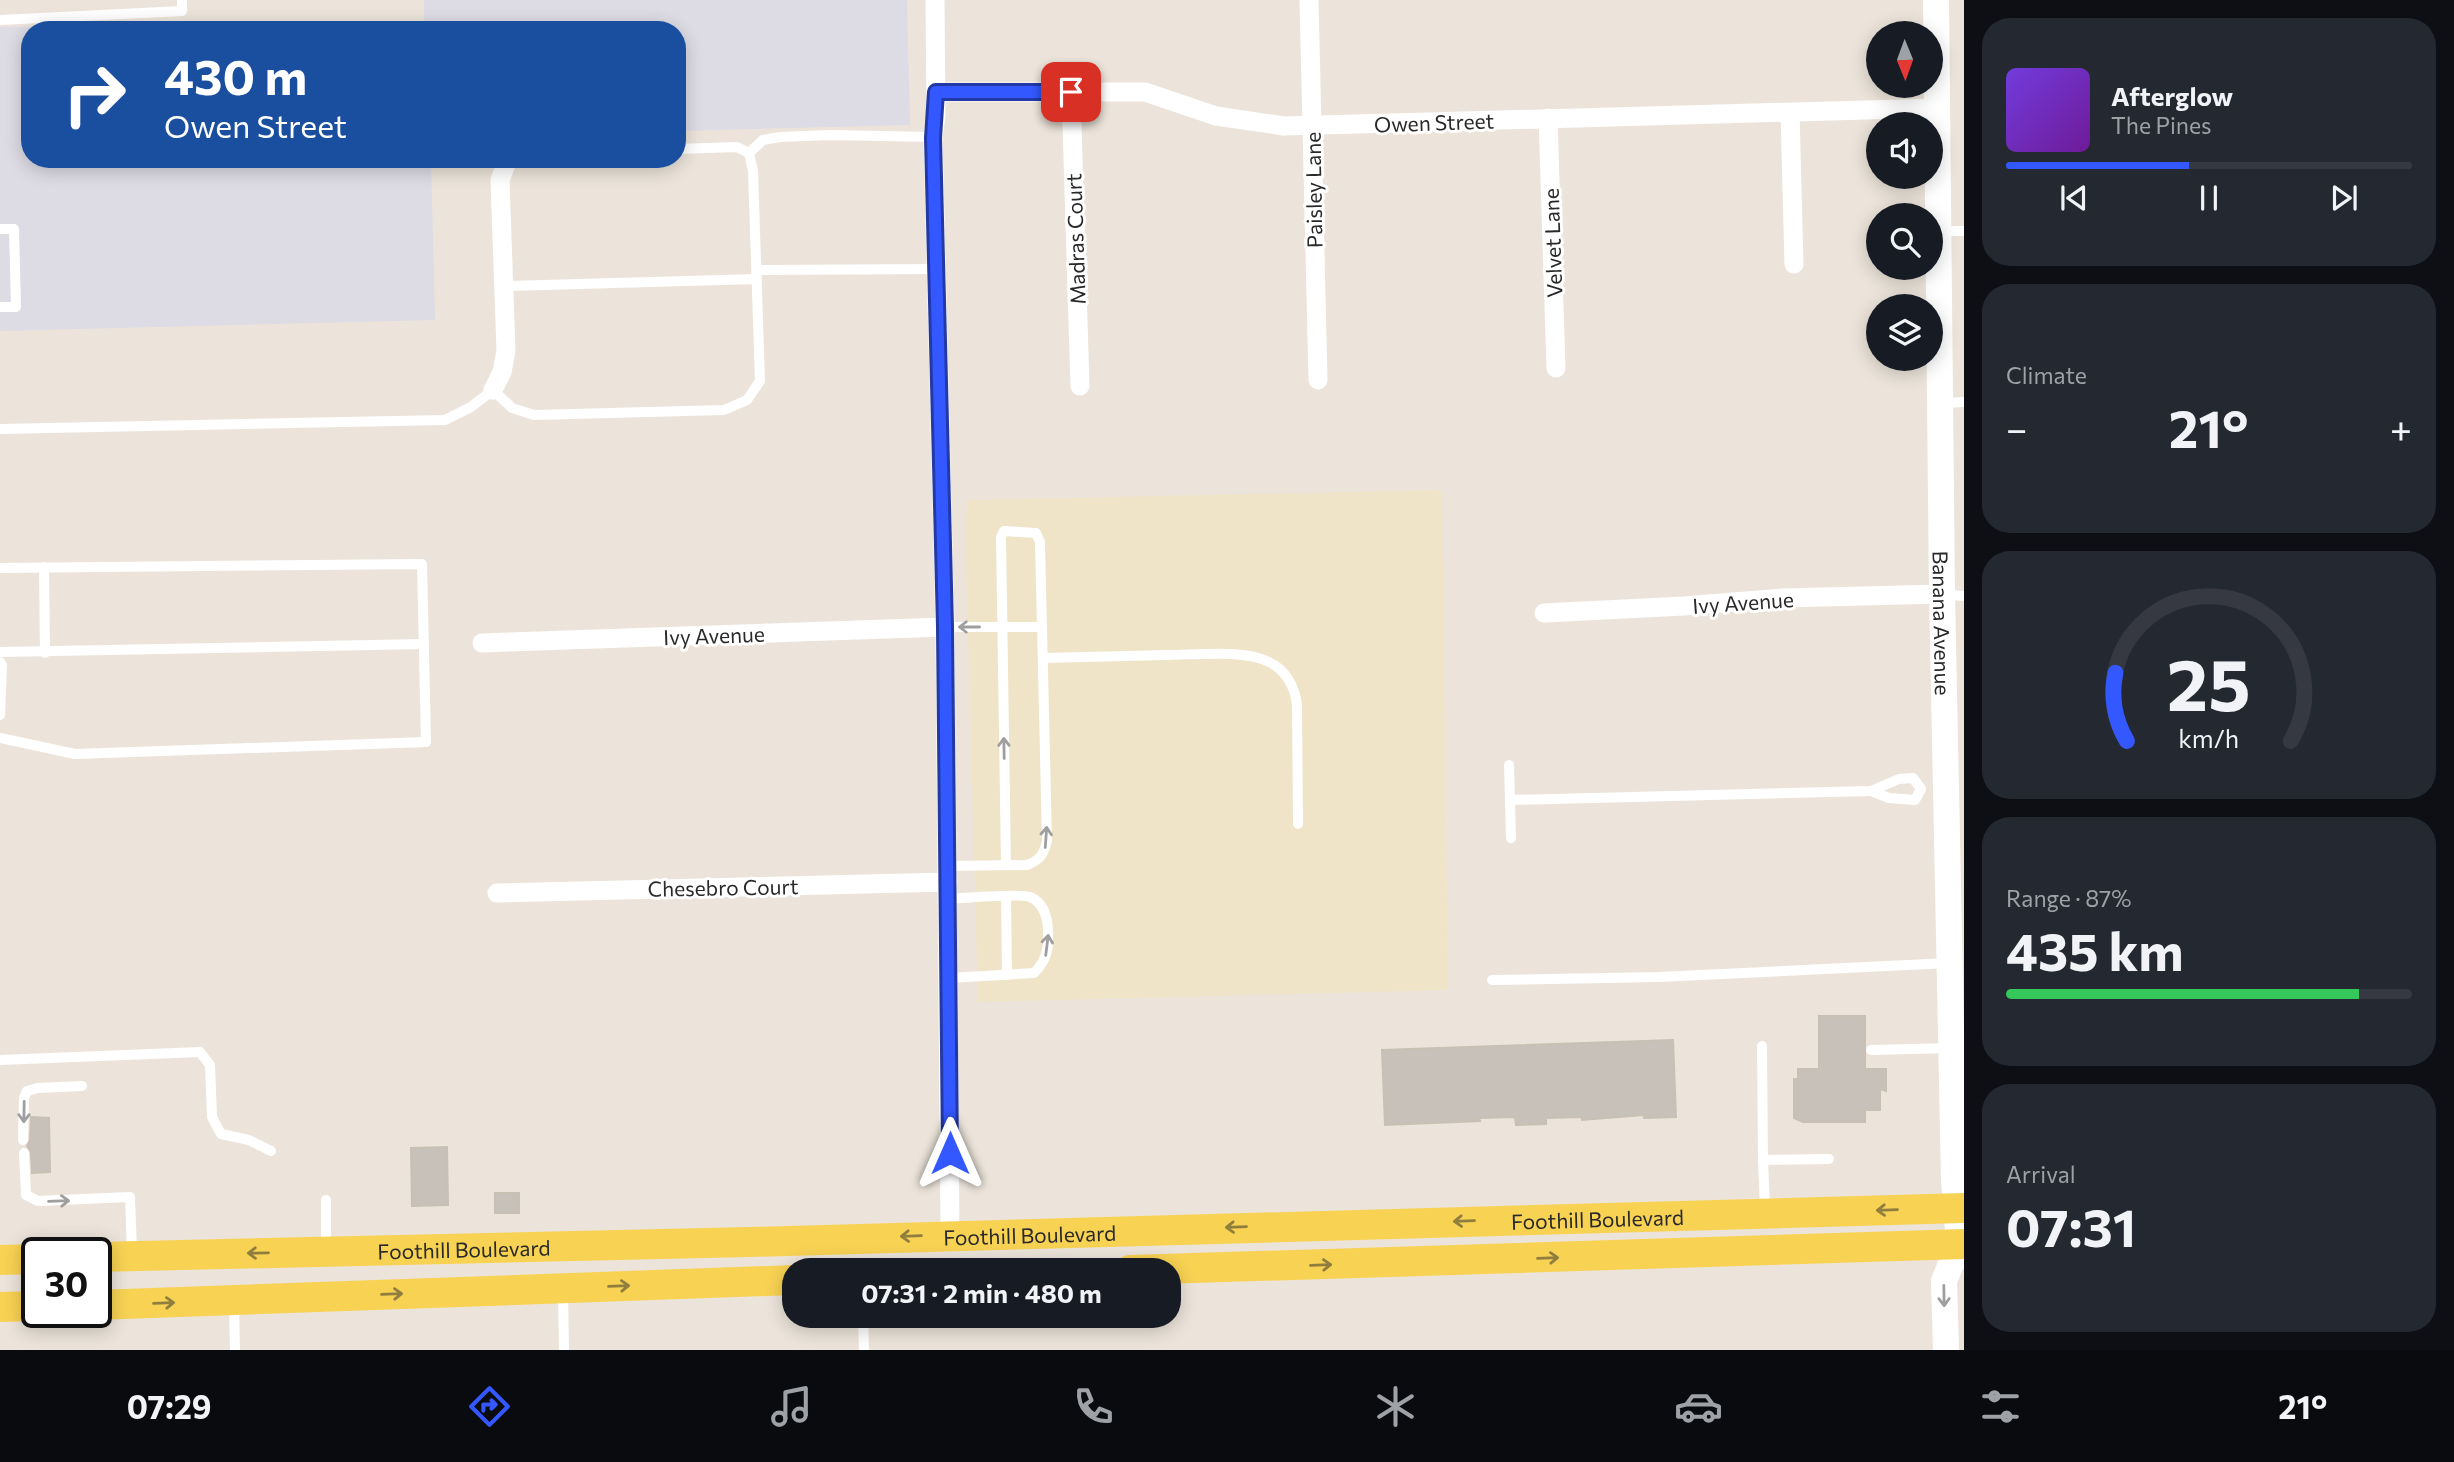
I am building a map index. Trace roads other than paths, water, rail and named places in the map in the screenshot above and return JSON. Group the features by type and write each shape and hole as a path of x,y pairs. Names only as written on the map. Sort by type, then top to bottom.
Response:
{"main road":[{"name":"Foothill Boulevard","path":"112,1257 1960,1208"},
{"path":"563,1287 563,1271 577,1263 698,1259 742,1242"},
{"name":"Foothill Boulevard","path":"1181,1269 1962,1248"},
{"path":"0,1260 21,1259"},
{"name":"Foothill Boulevard","path":"112,1305 782,1280"},
{"path":"0,1307 21,1306"}],"street":[{"path":"935,0 936,92 933,138 945,627 950,1235"},
{"name":"Paisley Lane","path":"1309,0 1318,380"},
{"name":"Banana Avenue","path":"1936,0 1937,108 1952,231 1953,595 1933,789 1950,963 1962,1248 1944,1281 1946,1350"},
{"name":"Owen Street","path":"936,92 1145,92 1216,116 1311,126 1937,108"},
{"name":"Madras Court","path":"1071,92 1080,386"},
{"path":"1790,113 1794,264"},
{"name":"Velvet Lane","path":"1548,118 1556,368"},
{"path":"493,390 502,373 506,351 500,180 505,168"},
{"name":"Ivy Avenue","path":"1544,612 1684,606 1782,598 1953,595"},
{"name":"Ivy Avenue","path":"482,643 945,627"},
{"name":"Chesebro Court","path":"498,893 948,882"}],"lane":[{"path":"0,20 182,11 182,0"},
{"path":"749,153 763,140 780,137 933,138"},
{"path":"686,149 737,147 749,153"},
{"path":"0,429 445,420 471,407 493,390 512,408 534,415 724,410 747,400 760,381 753,171 749,153"},
{"path":"0,229 14,229 16,307 0,307"},
{"path":"504,286 937,269"},
{"path":"948,882 1006,865 1027,865 1038,860 1047,841 1040,542 1036,533 1018,530 1004,531 1001,537 1006,865"},
{"path":"0,568 422,564 426,742 75,754 0,738"},
{"path":"44,567 45,653"},
{"path":"945,627 1042,626"},
{"path":"0,652 424,644"},
{"path":"1043,657 1213,654 1249,656 1272,663 1295,689 1298,824"},
{"path":"0,662 0,715"},
{"path":"1509,765 1511,838"},
{"path":"1871,791 1899,779 1913,779 1933,789"},
{"path":"1899,779 1899,800"},
{"path":"1510,800 1871,791 1899,800 1915,800 1933,789"},
{"path":"948,882 1006,897 1030,897 1042,906 1048,922 1049,945 1044,963 1034,973 949,978"},
{"path":"1006,897 1007,975"},
{"path":"1492,980 1659,977 1950,963"},
{"path":"1762,1046 1765,1213"},
{"path":"1871,1050 1952,1048"},
{"path":"0,1060 200,1052 210,1065 212,1117 222,1134 249,1140 271,1151"},
{"path":"23,1140 24,1098 27,1091 82,1086"},
{"path":"24,1153 26,1195 38,1201 130,1197 132,1256"},
{"path":"1763,1160 1829,1159"},
{"path":"326,1200 326,1252"},
{"path":"563,1287 564,1350"},
{"path":"234,1301 235,1350"},
{"path":"863,1328 864,1350"}]}
